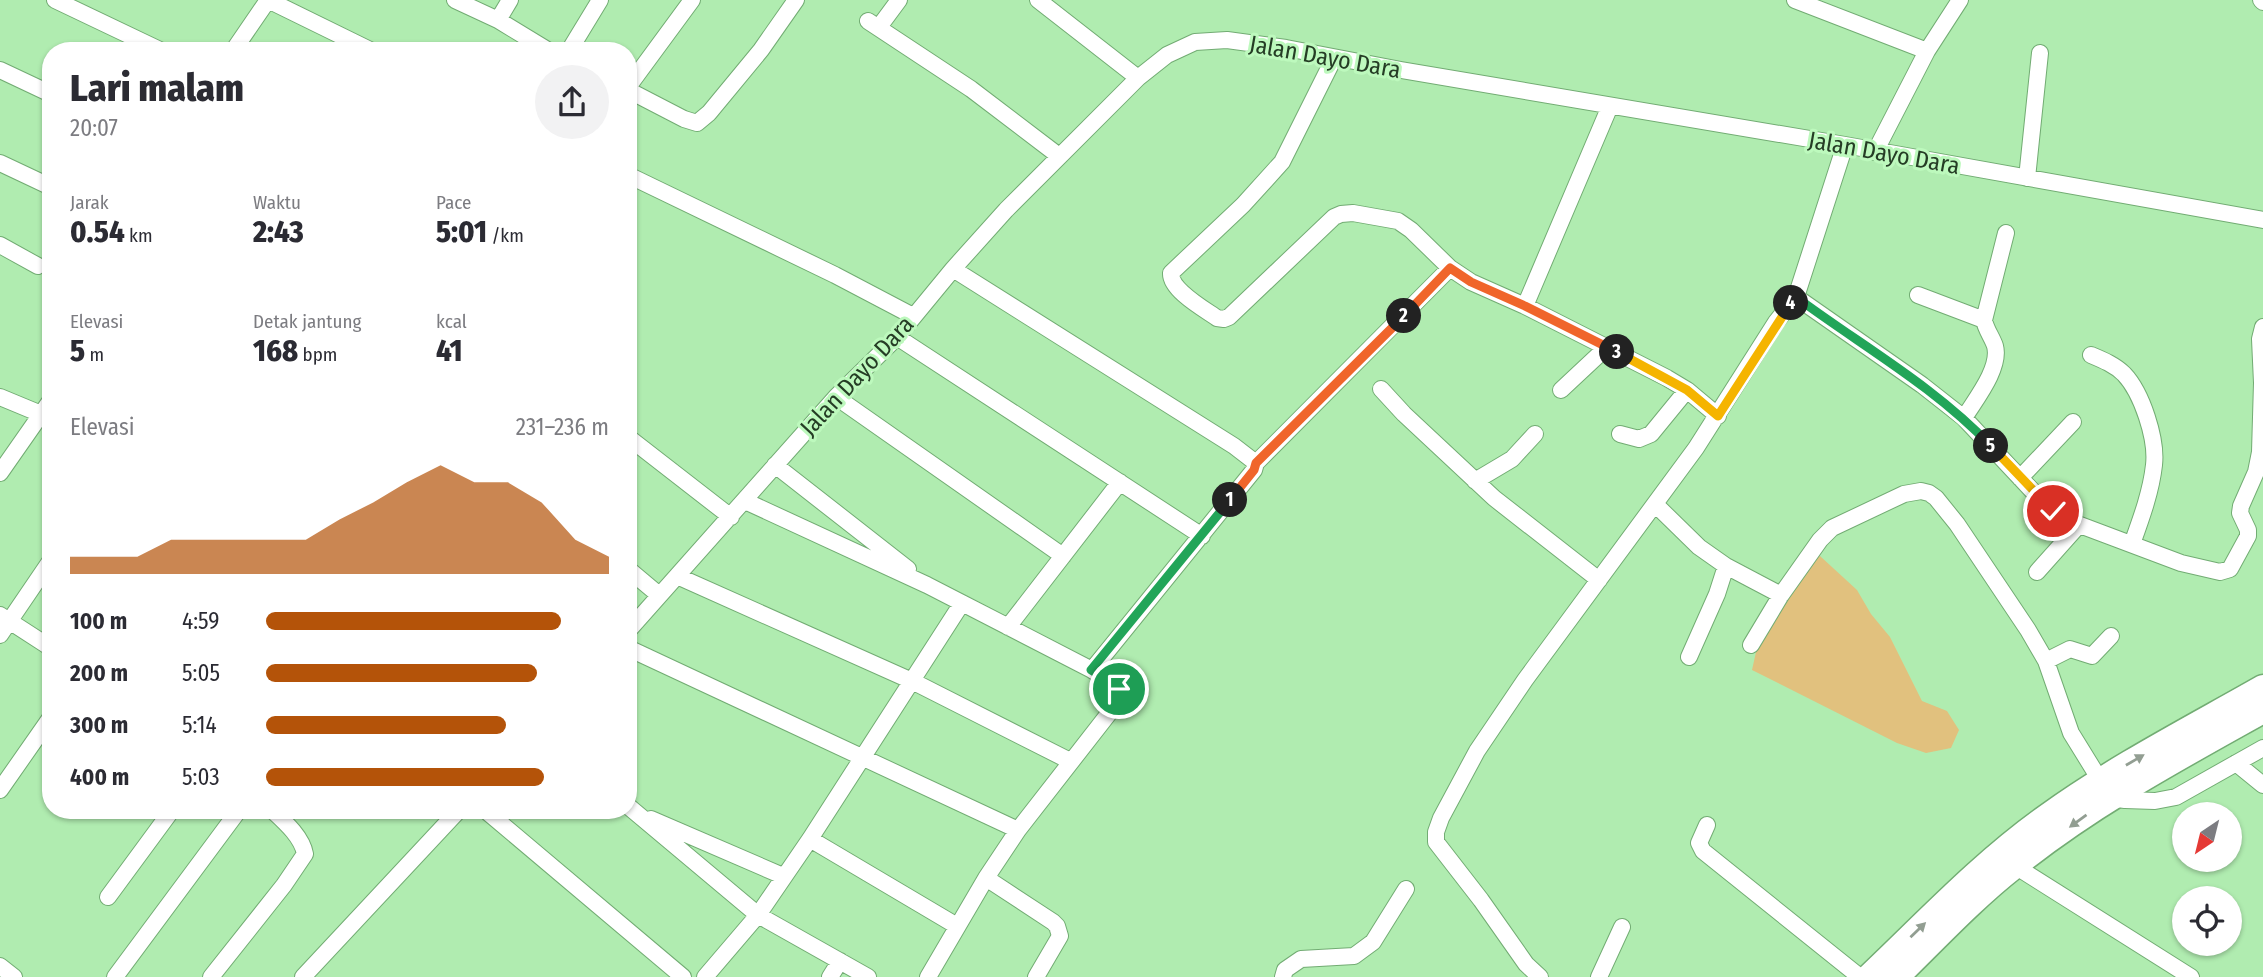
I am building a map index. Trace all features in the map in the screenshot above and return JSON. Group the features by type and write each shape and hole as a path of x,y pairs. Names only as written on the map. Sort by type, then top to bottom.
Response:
{"main road":[{"path":"1897,977 1993,885 2105,789 2263,687"},
{"path":"1868,977 2008,846 2047,816 2263,711"}],"street":[{"path":"55,0 143,42"},
{"path":"239,42 268,0 354,42"},
{"path":"455,0 498,20 532,42"},
{"path":"498,20 510,0"},
{"path":"574,42 600,0"},
{"path":"637,76 692,0"},
{"path":"637,94 697,123 709,113 761,50 796,0"},
{"path":"899,0 873,24 1004,113 1059,156"},
{"path":"1038,0 1138,78"},
{"path":"1795,0 1927,51"},
{"path":"1875,152 1927,51 1960,0"},
{"name":"Jalan Dayo Dara","path":"637,621 836,397 897,337 953,269 1059,156 1138,78 1177,49 1204,40 1227,40 1286,48 2263,220"},
{"path":"2027,178 2040,53"},
{"path":"1334,58 1282,162 1244,205 1173,270 1172,282 1177,288 1213,315 1224,319 1334,217 1346,214 1384,217 1398,221 1411,230 1450,268 1471,282 1525,306 1687,390 1718,416"},
{"path":"0,70 42,90"},
{"path":"1525,306 1610,106"},
{"path":"1540,977 1525,964 1481,900 1436,842 1441,818 1477,751 1525,680 1718,416 1776,323 1796,297 1845,145"},
{"path":"0,163 42,183"},
{"path":"637,179 835,275 913,316"},
{"path":"1964,418 1990,375 1995,358 1994,346 1984,320 2007,233"},
{"path":"0,245 38,265"},
{"path":"1091,670 1202,536 1254,470 1256,463 1450,268"},
{"path":"953,269 1256,463"},
{"path":"1918,295 1984,320"},
{"path":"1796,297 1922,385 1964,418 2053,511 2078,526 2181,564 2220,572 2230,569 2248,537 2246,524 2241,516 2241,506 2256,472 2260,452 2260,339 2263,327"},
{"path":"897,337 1202,536"},
{"path":"1561,390 1607,347"},
{"path":"2091,355 2115,367 2128,378 2139,399 2152,439 2154,465 2141,521 2132,544"},
{"path":"1381,388 1404,414 1475,481 1599,580"},
{"path":"1620,434 1639,439 1651,434 1687,390"},
{"path":"0,397 42,410"},
{"path":"836,397 1063,555"},
{"path":"0,473 42,418"},
{"path":"2020,478 2073,422"},
{"path":"1475,481 1512,458 1535,434"},
{"path":"637,444 731,517"},
{"path":"775,465 927,585"},
{"path":"1008,628 1120,482"},
{"path":"1751,645 1781,595 1820,540 1832,528 1904,494 1920,491 1936,498 1957,524 2028,630 2046,661 2071,733 2105,789 2126,800 2165,800 2176,797 2263,748"},
{"path":"745,501 927,585 1091,670 1116,685 1120,693 1116,703 1018,830 986,878 928,977"},
{"path":"1655,504 1699,547 1726,566 1781,595"},
{"path":"2037,572 2078,526"},
{"path":"1689,657 1717,594 1726,566"},
{"path":"42,573 3,624 42,644"},
{"path":"677,576 912,681 1070,761"},
{"path":"637,577 659,596"},
{"path":"705,977 758,915 962,603"},
{"path":"2046,661 2070,649 2092,656 2111,636"},
{"path":"637,652 1018,830"},
{"path":"0,790 42,730"},
{"path":"2236,763 2263,785"},
{"path":"637,811 783,876"},
{"path":"637,813 758,915 868,977"},
{"path":"108,897 165,819"},
{"path":"115,977 232,819"},
{"path":"211,977 305,855 304,847 282,819"},
{"path":"303,977 451,819"},
{"path":"496,819 682,977"},
{"path":"1707,825 1699,843 1703,851 1860,977"},
{"path":"810,839 957,926"},
{"path":"2015,866 2191,977"},
{"path":"986,878 1057,926 1060,936 1036,977"},
{"path":"1283,977 1284,970 1301,959 1354,956 1373,942 1406,889"},
{"path":"1599,977 1622,927"},
{"path":"830,977 840,961"},
{"path":"0,966 14,977"}],"shaded area":[{"path":"1820,556 1857,590 1871,614 1890,637 1922,701 1947,711 1959,730 1951,748 1926,753 1897,743 1752,670 1766,607 1802,563"}],"route":[{"path":"1119,689 1091,670 1202,536 1254,470 1256,463 1450,268 1471,282 1642,364 1687,390 1718,416 1776,323 1796,297 1922,385 1964,418 2053,511"}]}
